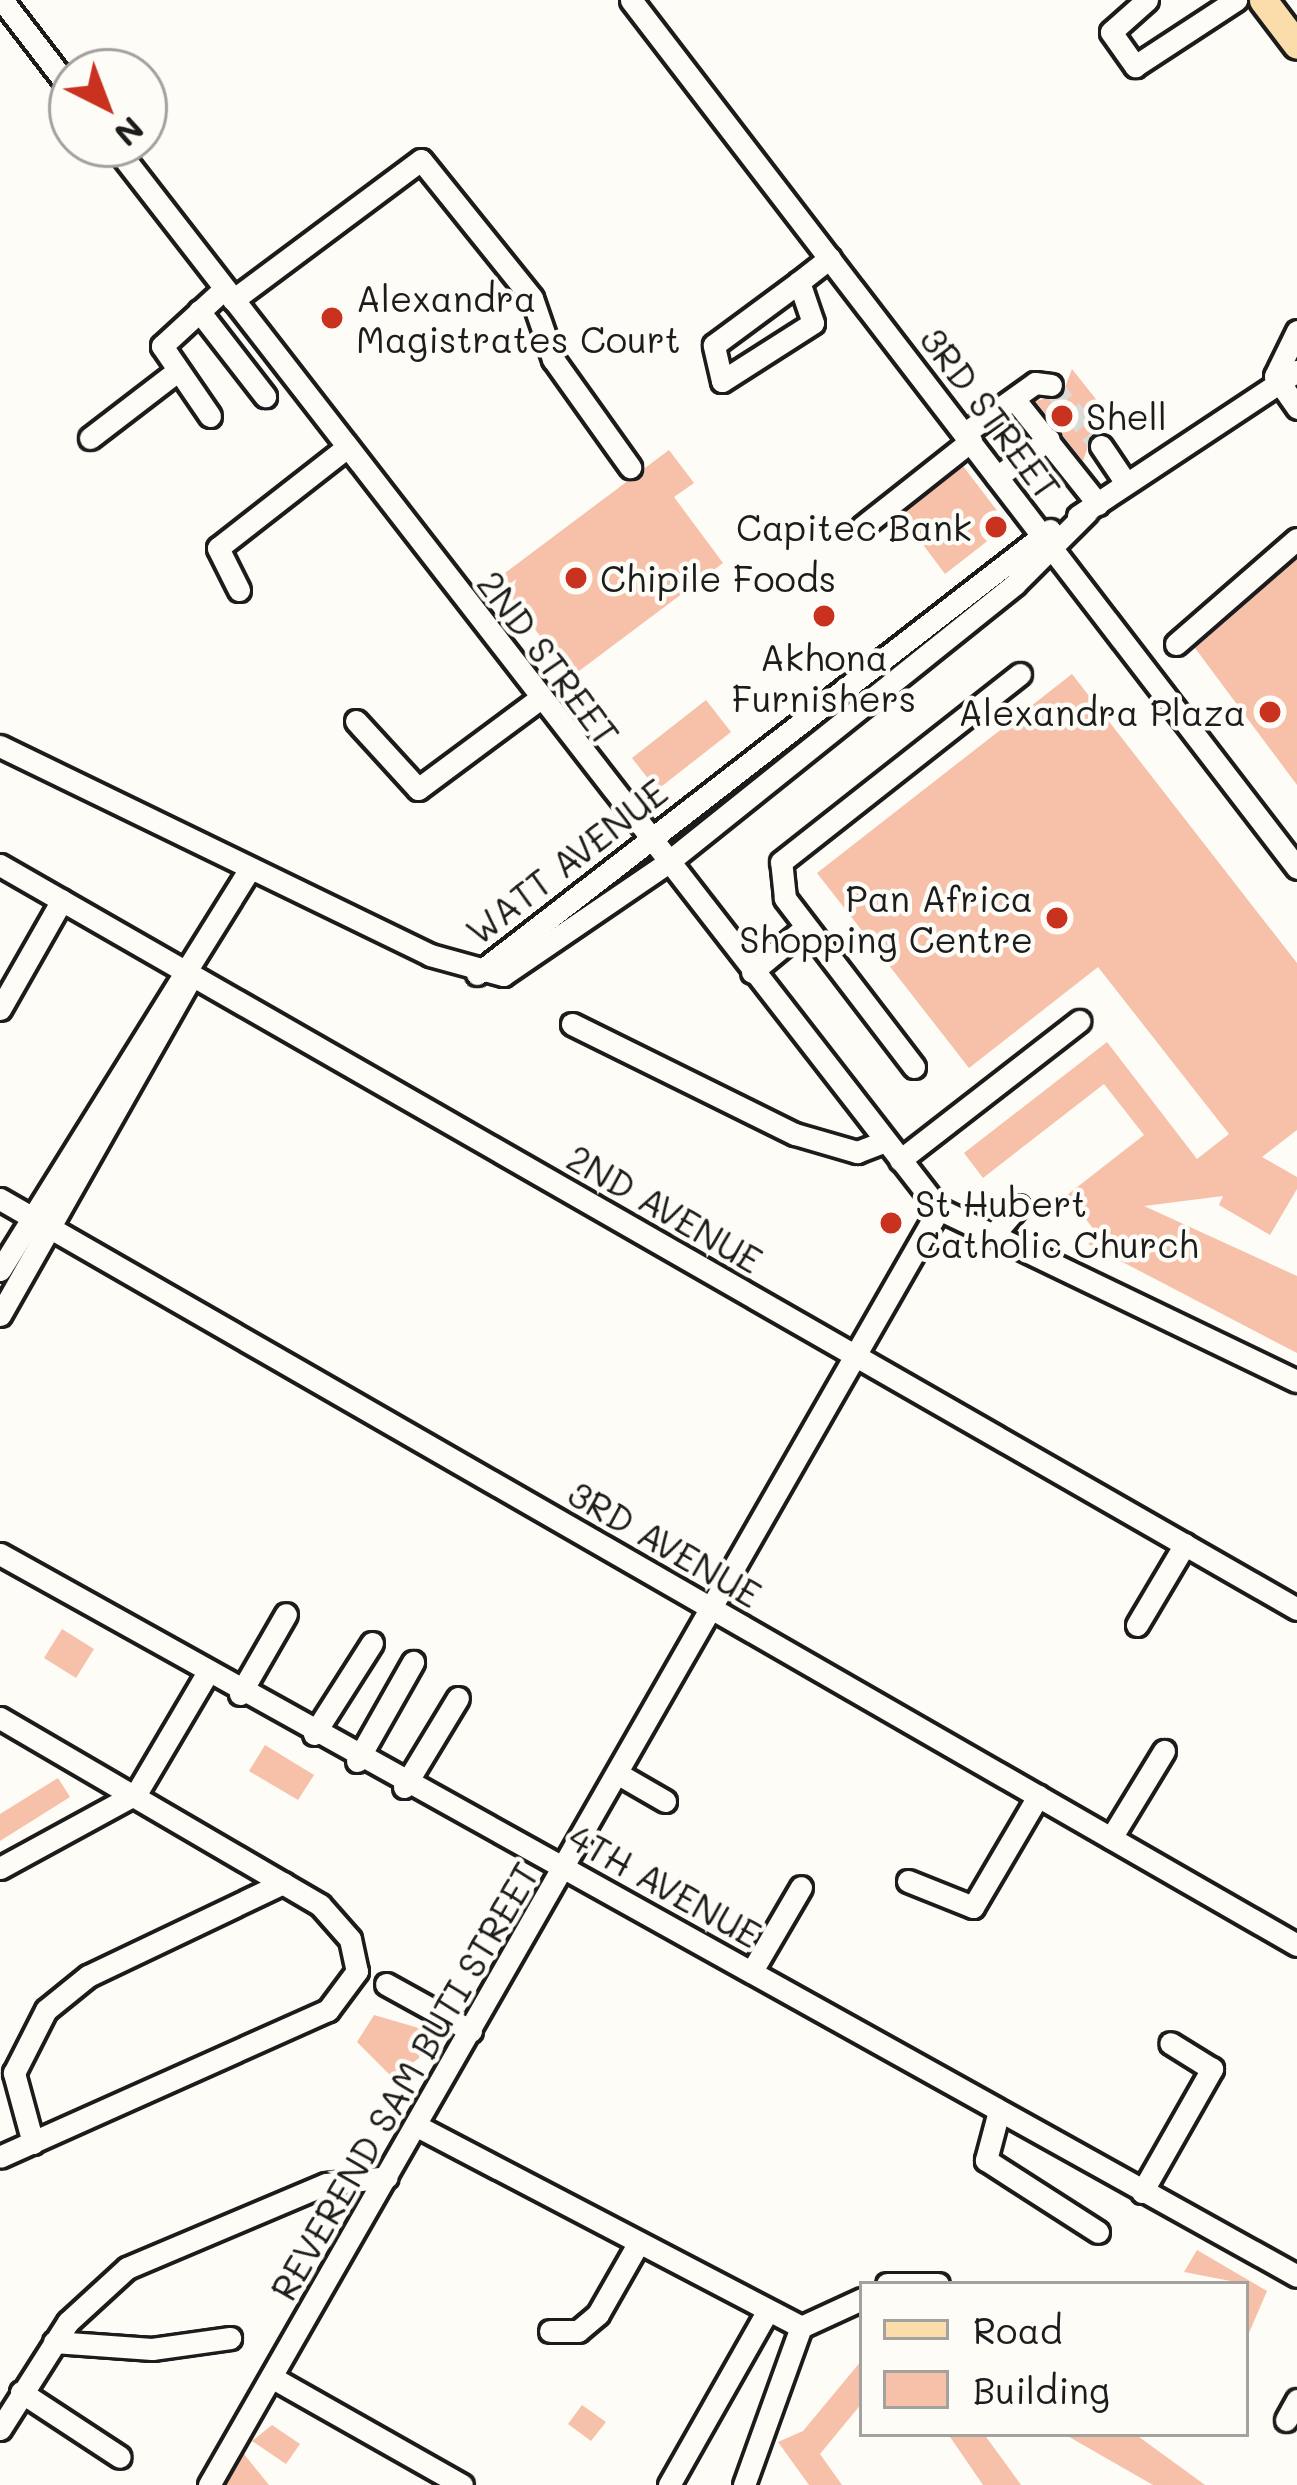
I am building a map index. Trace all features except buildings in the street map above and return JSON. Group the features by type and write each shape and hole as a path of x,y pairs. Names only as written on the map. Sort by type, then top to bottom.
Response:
{"main road":[{"path":"1263,0 1297,45"}],"street":[{"path":"2,0 48,60"},
{"name":"3RD STREET","path":"631,0 1297,868"},
{"path":"1147,0 1111,32 1135,66 1236,0"},
{"path":"210,416 162,346 199,311 421,160 532,298 553,359 630,467"},
{"name":"2ND STREET","path":"132,168 647,840 939,1208"},
{"path":"799,282 813,322 722,380 714,345 830,258"},
{"path":"199,311 265,396"},
{"name":"WATT AVENUE","path":"476,974 647,840 1092,508 1286,373 1297,332"},
{"path":"90,438 176,372"},
{"path":"1286,373 1297,408"},
{"path":"862,526 1043,379 1051,385"},
{"path":"1015,400 1049,439 1092,508"},
{"path":"998,477 1049,439"},
{"path":"1101,446 1126,483"},
{"path":"239,590 218,548 346,448"},
{"path":"1175,644 1297,539"},
{"name":"WATT AVENUE","path":"476,974 539,959 667,863 1048,542"},
{"path":"914,1067 785,898 781,862 1020,674"},
{"path":"356,721 418,789 539,699"},
{"path":"0,746 476,974"},
{"name":"2ND AVENUE","path":"0,866 1297,1609"},
{"path":"0,1315 41,1222 250,868"},
{"path":"0,1010 62,900"},
{"path":"752,971 806,928"},
{"path":"900,1160 1079,1021"},
{"path":"572,1024 795,1134 857,1152 885,1141"},
{"name":"3RD AVENUE","path":"0,1199 1297,1946"},
{"path":"994,1234 1018,1206"},
{"path":"939,1208 1297,1381"},
{"name":"REVEREND SAM BUTI STREET","path":"209,2485 716,1609 939,1208"},
{"path":"0,1270 41,1222"},
{"path":"1137,1625 1185,1544"},
{"name":"4TH AVENUE","path":"0,1554 357,1761 565,1867 1296,2274"},
{"path":"240,1694 286,1614"},
{"path":"314,1735 372,1643"},
{"path":"357,1761 413,1662"},
{"path":"0,1868 136,1794 206,1675"},
{"path":"404,1787 458,1698"},
{"path":"0,1718 283,1883 350,1940 357,1971 344,1999 0,2157"},
{"path":"1111,1838 1164,1751"},
{"path":"620,1775 664,1801"},
{"path":"908,1881 974,1907 1038,1796"},
{"path":"33,2143 14,2073 46,2010 88,1976 283,1883"},
{"path":"752,1971 801,1887"},
{"path":"386,1984 471,2031"},
{"path":"1142,2192 1212,2069 1170,2043"},
{"path":"999,2111 986,2160 1098,2232"},
{"path":"417,2126 801,2327"},
{"path":"3,2418 54,2342 103,2285 159,2252 341,2179 387,2177"},
{"path":"550,2331 578,2332 598,2314 638,2244"},
{"path":"744,2485 801,2327 859,2300"},
{"path":"669,2485 767,2312"},
{"path":"54,2342 152,2349 230,2338"},
{"path":"273,2378 462,2485"},
{"path":"21,2392 120,2457"}],"tunnel":[{"path":"1051,385 1101,446"}],"place":[{"name":"Alexandra Magistrates Court","path":"332,318"},
{"name":"Shell","path":"1062,416"},
{"name":"Capitec Bank","path":"996,527"},
{"name":"Chipile Foods","path":"576,578"},
{"name":"Akhona Furnishers","path":"824,616"},
{"name":"Alexandra Plaza","path":"1270,712"},
{"name":"Pan Africa Shopping Centre","path":"1057,918"},
{"name":"St Hubert Catholic Church","path":"891,1223"}]}
